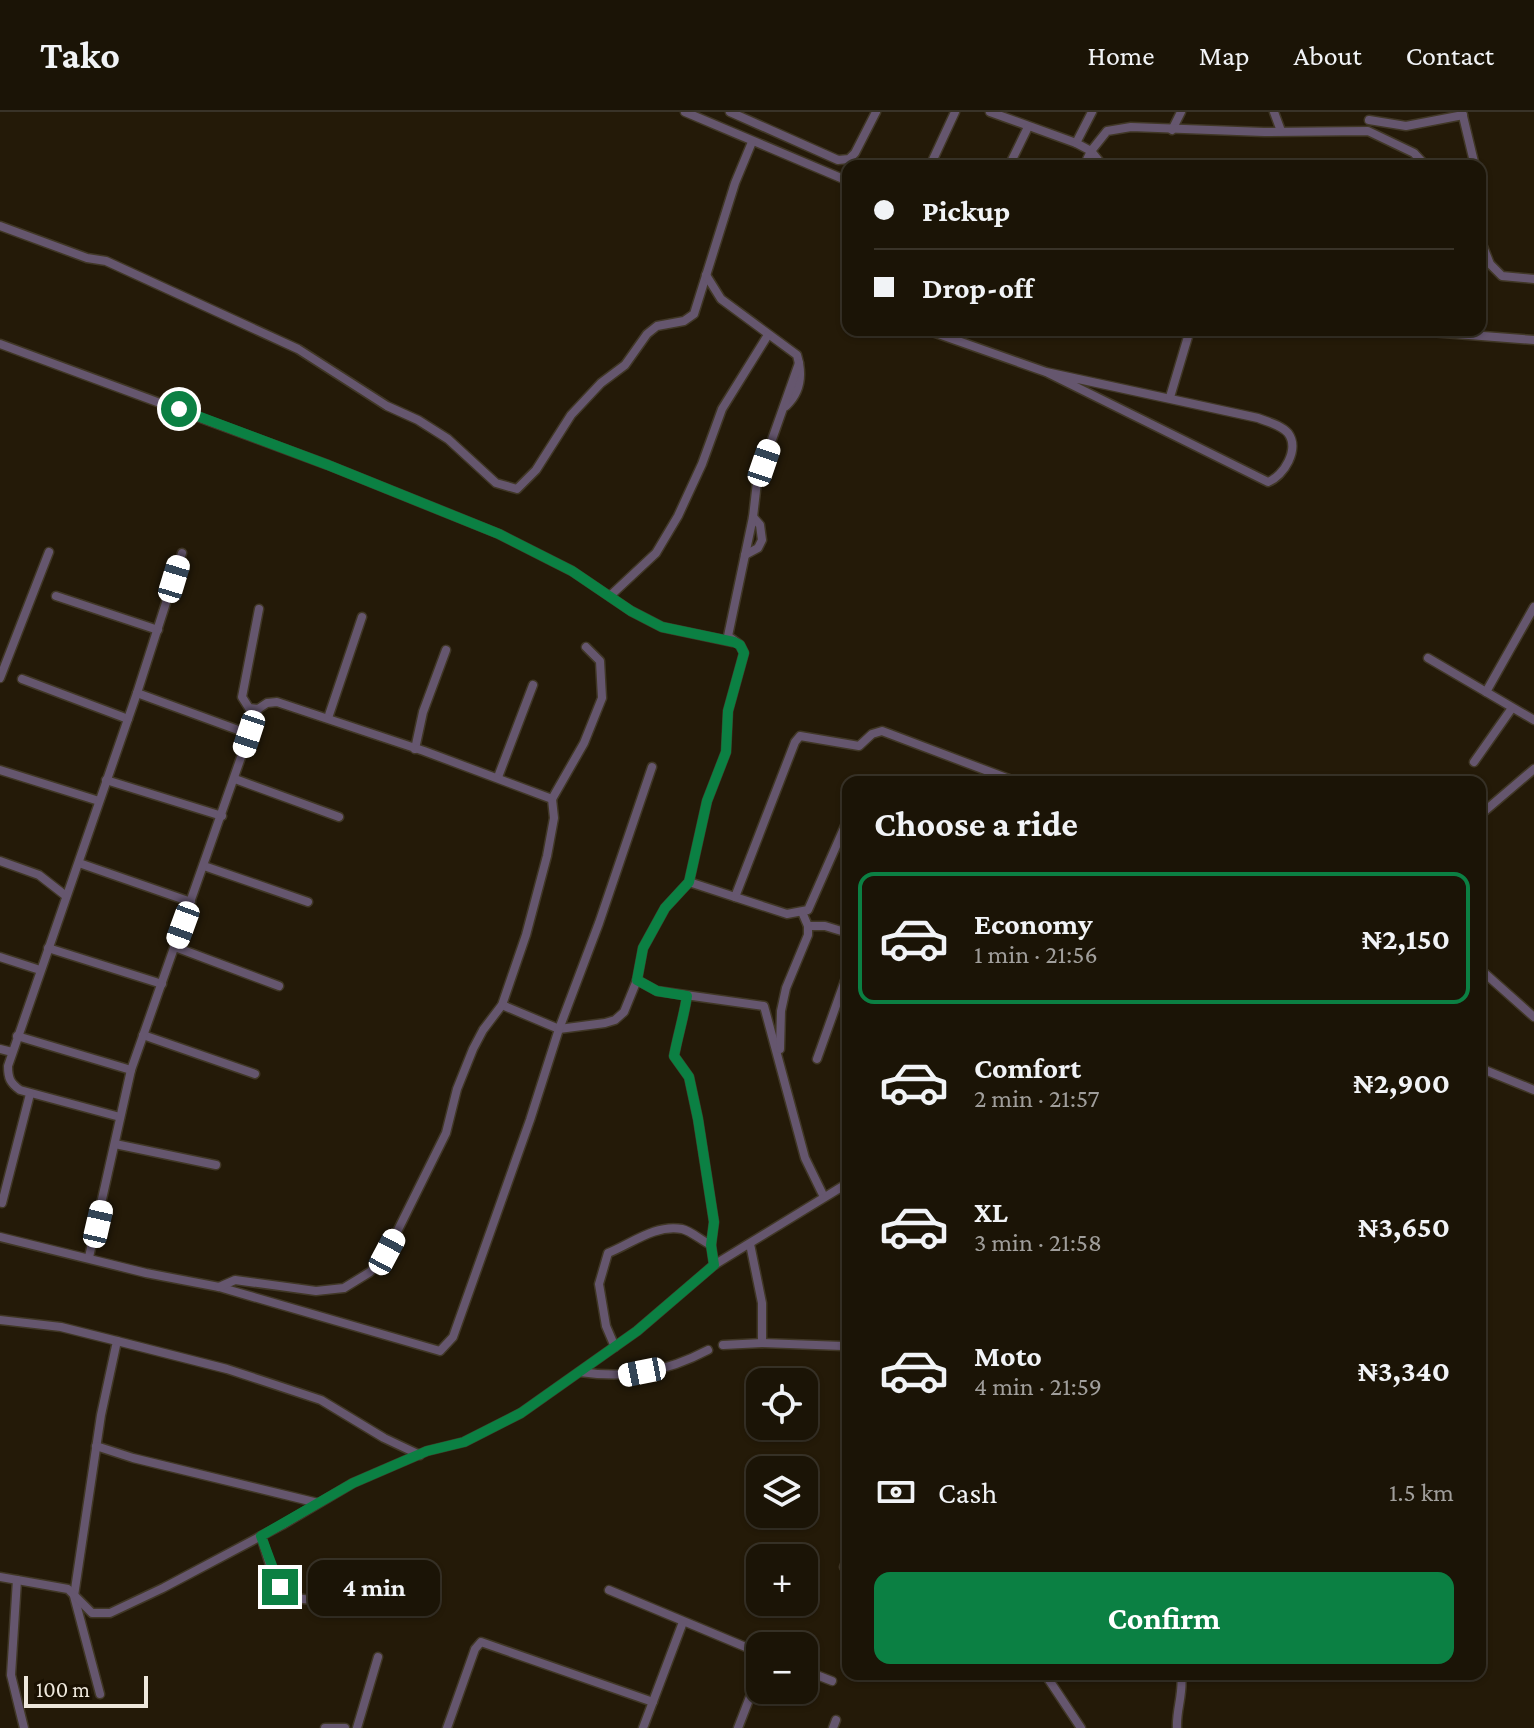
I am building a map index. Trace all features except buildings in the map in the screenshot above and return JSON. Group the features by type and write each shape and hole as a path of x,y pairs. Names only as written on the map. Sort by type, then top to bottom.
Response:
{"street":[{"path":"685,112 842,179"},
{"path":"730,112 838,160 849,159 855,153 876,112"},
{"path":"933,160 955,112"},
{"path":"990,112 1013,116 1028,127 1076,143 1091,151 1098,160"},
{"path":"1076,143 1092,112"},
{"path":"1172,130 1181,112"},
{"path":"1274,112 1281,131"},
{"path":"1368,131 1369,116 1406,126 1462,114 1474,160"},
{"path":"1012,160 1028,127"},
{"path":"1087,160 1107,131 1131,127 1368,131 1414,153 1420,160"},
{"path":"0,226 87,258 106,261 298,349 387,406 418,420 448,439 496,483 517,489 536,470 571,415 601,383 625,365 647,334 657,326 684,321 694,314 735,183 752,142"},
{"path":"1486,254 1490,264 1502,276 1534,279"},
{"path":"706,275 721,299 797,355 799,363 757,482 753,517 728,636 734,642"},
{"path":"611,595 656,553 678,516 702,464 722,409 768,335"},
{"path":"944,336 1046,372 1268,482 1281,475 1292,450 1291,439 1281,427 1258,418 1046,372"},
{"path":"1170,397 1188,336"},
{"path":"1482,336 1534,340"},
{"path":"0,344 315,459 499,534 572,571 631,611 662,627 740,645 744,653 743,664 728,711 726,752 707,801 689,882 665,908 643,948 637,980 624,1012 615,1020 559,1029 502,1005"},
{"path":"745,555 758,548 762,540 760,525 753,517"},
{"path":"0,678 49,552"},
{"path":"120,1117 30,1094 12,1084 8,1077 17,1036 79,863 182,553"},
{"path":"56,596 158,630"},
{"path":"1486,692 1534,608"},
{"path":"258,709 249,708 242,697 259,609"},
{"path":"328,718 362,617"},
{"path":"219,1287 235,1280 316,1291 344,1288 370,1272 387,1252 446,1133 457,1089 473,1049 502,1005 526,935 547,856 554,818 552,799 584,743 602,698 600,661 586,647"},
{"path":"415,749 423,712 446,650"},
{"path":"1428,658 1534,720"},
{"path":"22,679 128,719"},
{"path":"498,777 533,685"},
{"path":"137,693 249,734"},
{"path":"89,1257 131,1070 258,709 267,703 277,702 498,777 552,799"},
{"path":"1474,762 1512,708"},
{"path":"735,897 800,736 859,746 872,734 882,731 1001,776"},
{"path":"0,1237 146,1273 219,1287 440,1351 453,1337 652,767"},
{"path":"1486,810 1534,769"},
{"path":"0,770 99,801"},
{"path":"235,779 339,817"},
{"path":"106,780 222,816"},
{"path":"689,882 787,914 802,912 808,910 842,833"},
{"path":"0,861 39,875 66,896"},
{"path":"79,863 191,902"},
{"path":"204,866 308,902"},
{"path":"780,1065 781,1011 786,988 805,945 808,926 802,912"},
{"path":"808,926 825,926 842,931"},
{"path":"175,947 279,986"},
{"path":"48,948 162,984"},
{"path":"0,957 40,970"},
{"path":"1486,974 1534,1017"},
{"path":"637,980 657,991 764,1006 805,1158 824,1197"},
{"path":"817,1059 842,989"},
{"path":"687,996 683,1018 678,1024 674,1056 689,1077 698,1119 715,1229 711,1245 714,1265"},
{"path":"143,1035 255,1074"},
{"path":"17,1036 131,1070"},
{"path":"0,1049 12,1052"},
{"path":"1486,1070 1534,1090"},
{"path":"2,1203 30,1094"},
{"path":"115,1144 216,1165"},
{"path":"0,1577 68,1589 92,1613 110,1613 261,1536 353,1483 420,1455 464,1442 521,1413 615,1347 714,1265 842,1186"},
{"path":"615,1347 606,1326 599,1284 608,1253 628,1240 668,1229 682,1229 711,1245"},
{"path":"750,1244 762,1303 762,1343"},
{"path":"0,1320 61,1327 227,1369 321,1400 384,1438 420,1455"},
{"path":"100,1694 74,1596 96,1446 117,1341"},
{"path":"723,1345 842,1346"},
{"path":"580,1372 620,1376 678,1365 708,1350"},
{"path":"96,1446 133,1458 319,1503"},
{"path":"261,1536 270,1565 287,1597 320,1601 329,1595"},
{"path":"17,1580 11,1675 24,1728"},
{"path":"609,1590 746,1647"},
{"path":"643,1728 683,1622"},
{"path":"447,1728 472,1656 481,1642 653,1702"},
{"path":"357,1728 378,1657"},
{"path":"0,1673 11,1675"},
{"path":"818,1676 832,1681"},
{"path":"1049,1680 1081,1728"},
{"path":"1177,1728 1182,1680"},
{"path":"738,1728 747,1704"},
{"path":"325,1728 345,1728"}],"route":[{"path":"179,409 499,534 572,571 631,611 662,627 734,642 740,645 744,653 728,711 726,752 707,801 689,882 665,908 643,948 637,980 657,991 687,996 683,1018 678,1024 674,1056 689,1077 698,1119 715,1229 711,1245 714,1265 637,1331 521,1413 464,1442 427,1451 353,1483 261,1536 280,1587"}]}
